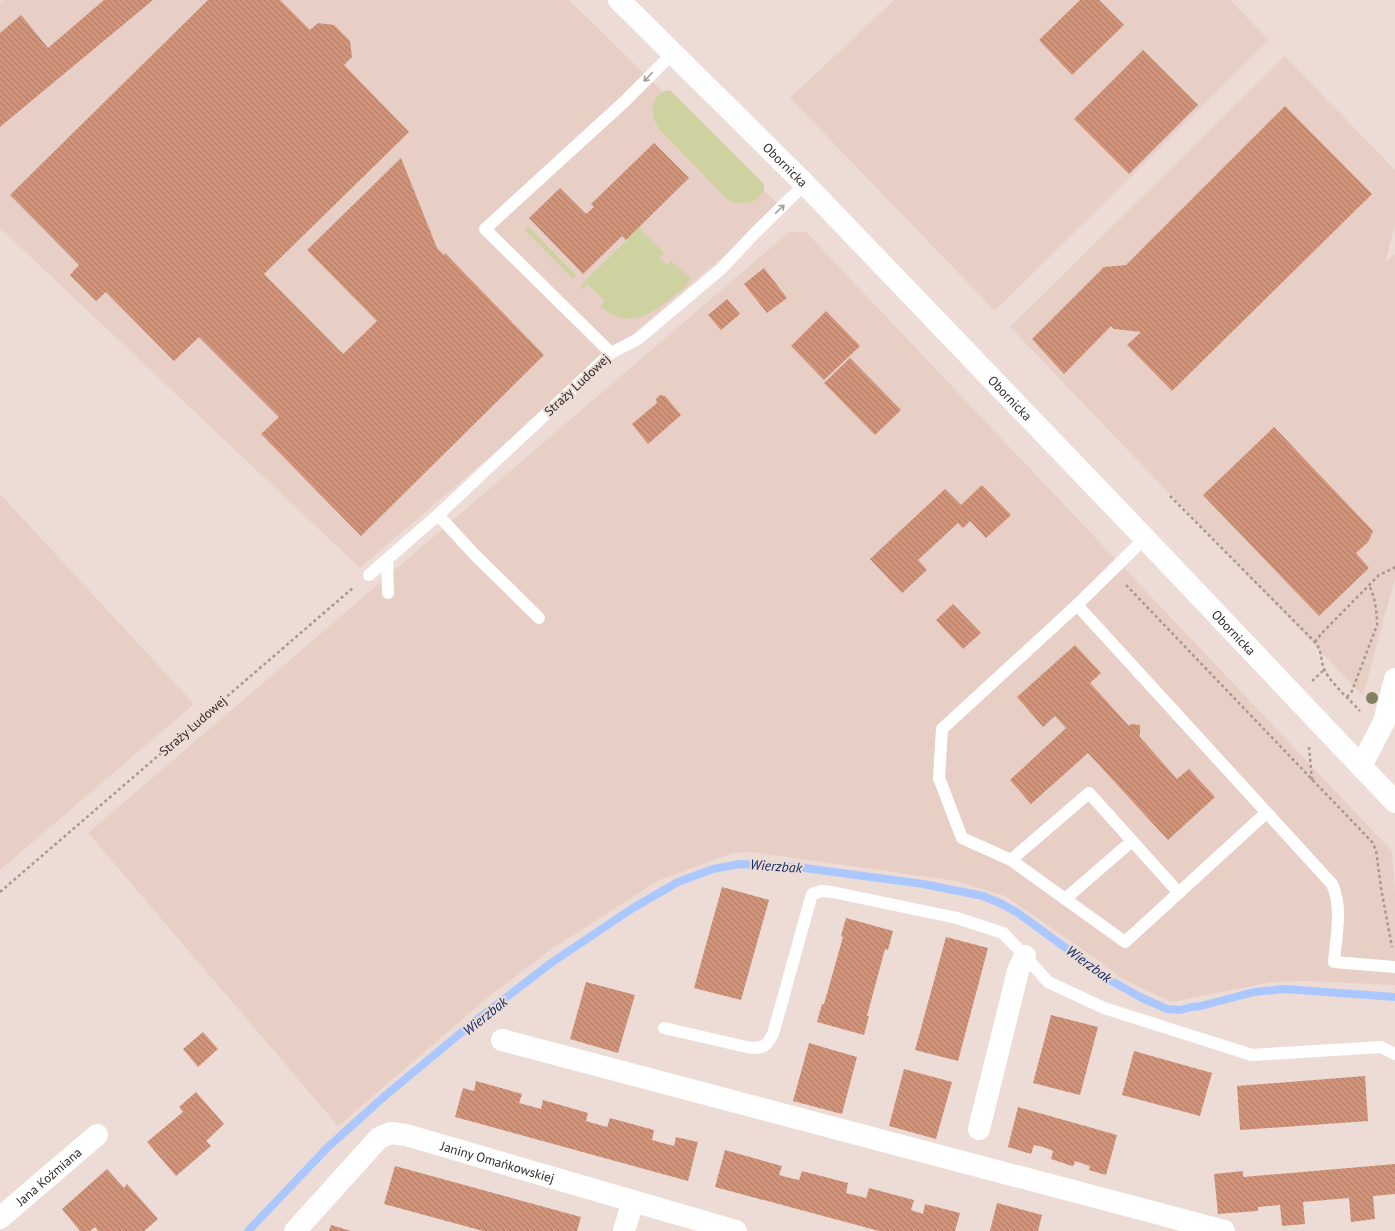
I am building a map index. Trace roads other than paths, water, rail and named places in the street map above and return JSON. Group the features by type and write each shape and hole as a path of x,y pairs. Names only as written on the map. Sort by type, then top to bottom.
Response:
{"street":[{"name":"Obornicka","path":"619,0 805,184 1145,538 1395,802"},
{"path":"1361,766 1384,722 1395,680"},
{"path":"979,1129 1018,971 1025,956"},
{"path":"502,1040 1224,1231"},
{"name":"Janiny Omańkowskiej","path":"295,1231 379,1138 391,1133 406,1135 736,1231"},
{"name":"Jana Koźmiana","path":"0,1218 96,1135"},
{"path":"624,1231 633,1202"}],"lane":[{"path":"611,353 485,229 624,102 673,53"},
{"name":"Straży Ludowej","path":"369,575 438,515 611,353 638,339 721,269 805,184"},
{"path":"438,515 539,618"},
{"path":"1145,538 1077,605 942,729 939,778 962,838 1011,860 1125,942 1266,813"},
{"path":"387,560 388,593"},
{"path":"1077,605 1332,884 1337,895 1338,906 1334,962 1395,967"},
{"path":"1011,860 1088,793 1178,893"},
{"path":"1065,900 1132,841"},
{"path":"664,1028 751,1048 761,1048 767,1044 773,1034 812,894 821,891 957,918 1003,933 1048,982 1104,1008 1252,1055 1381,1047 1395,1054"}],"waterway":[{"name":"Wierzbak","path":"248,1231 328,1147 386,1095 474,1022 551,963 633,908 678,882 713,869 740,864 797,867 923,884 983,896 1018,913 1108,979 1142,998 1167,1009 1180,1010 1254,992 1285,989 1395,997"}]}
